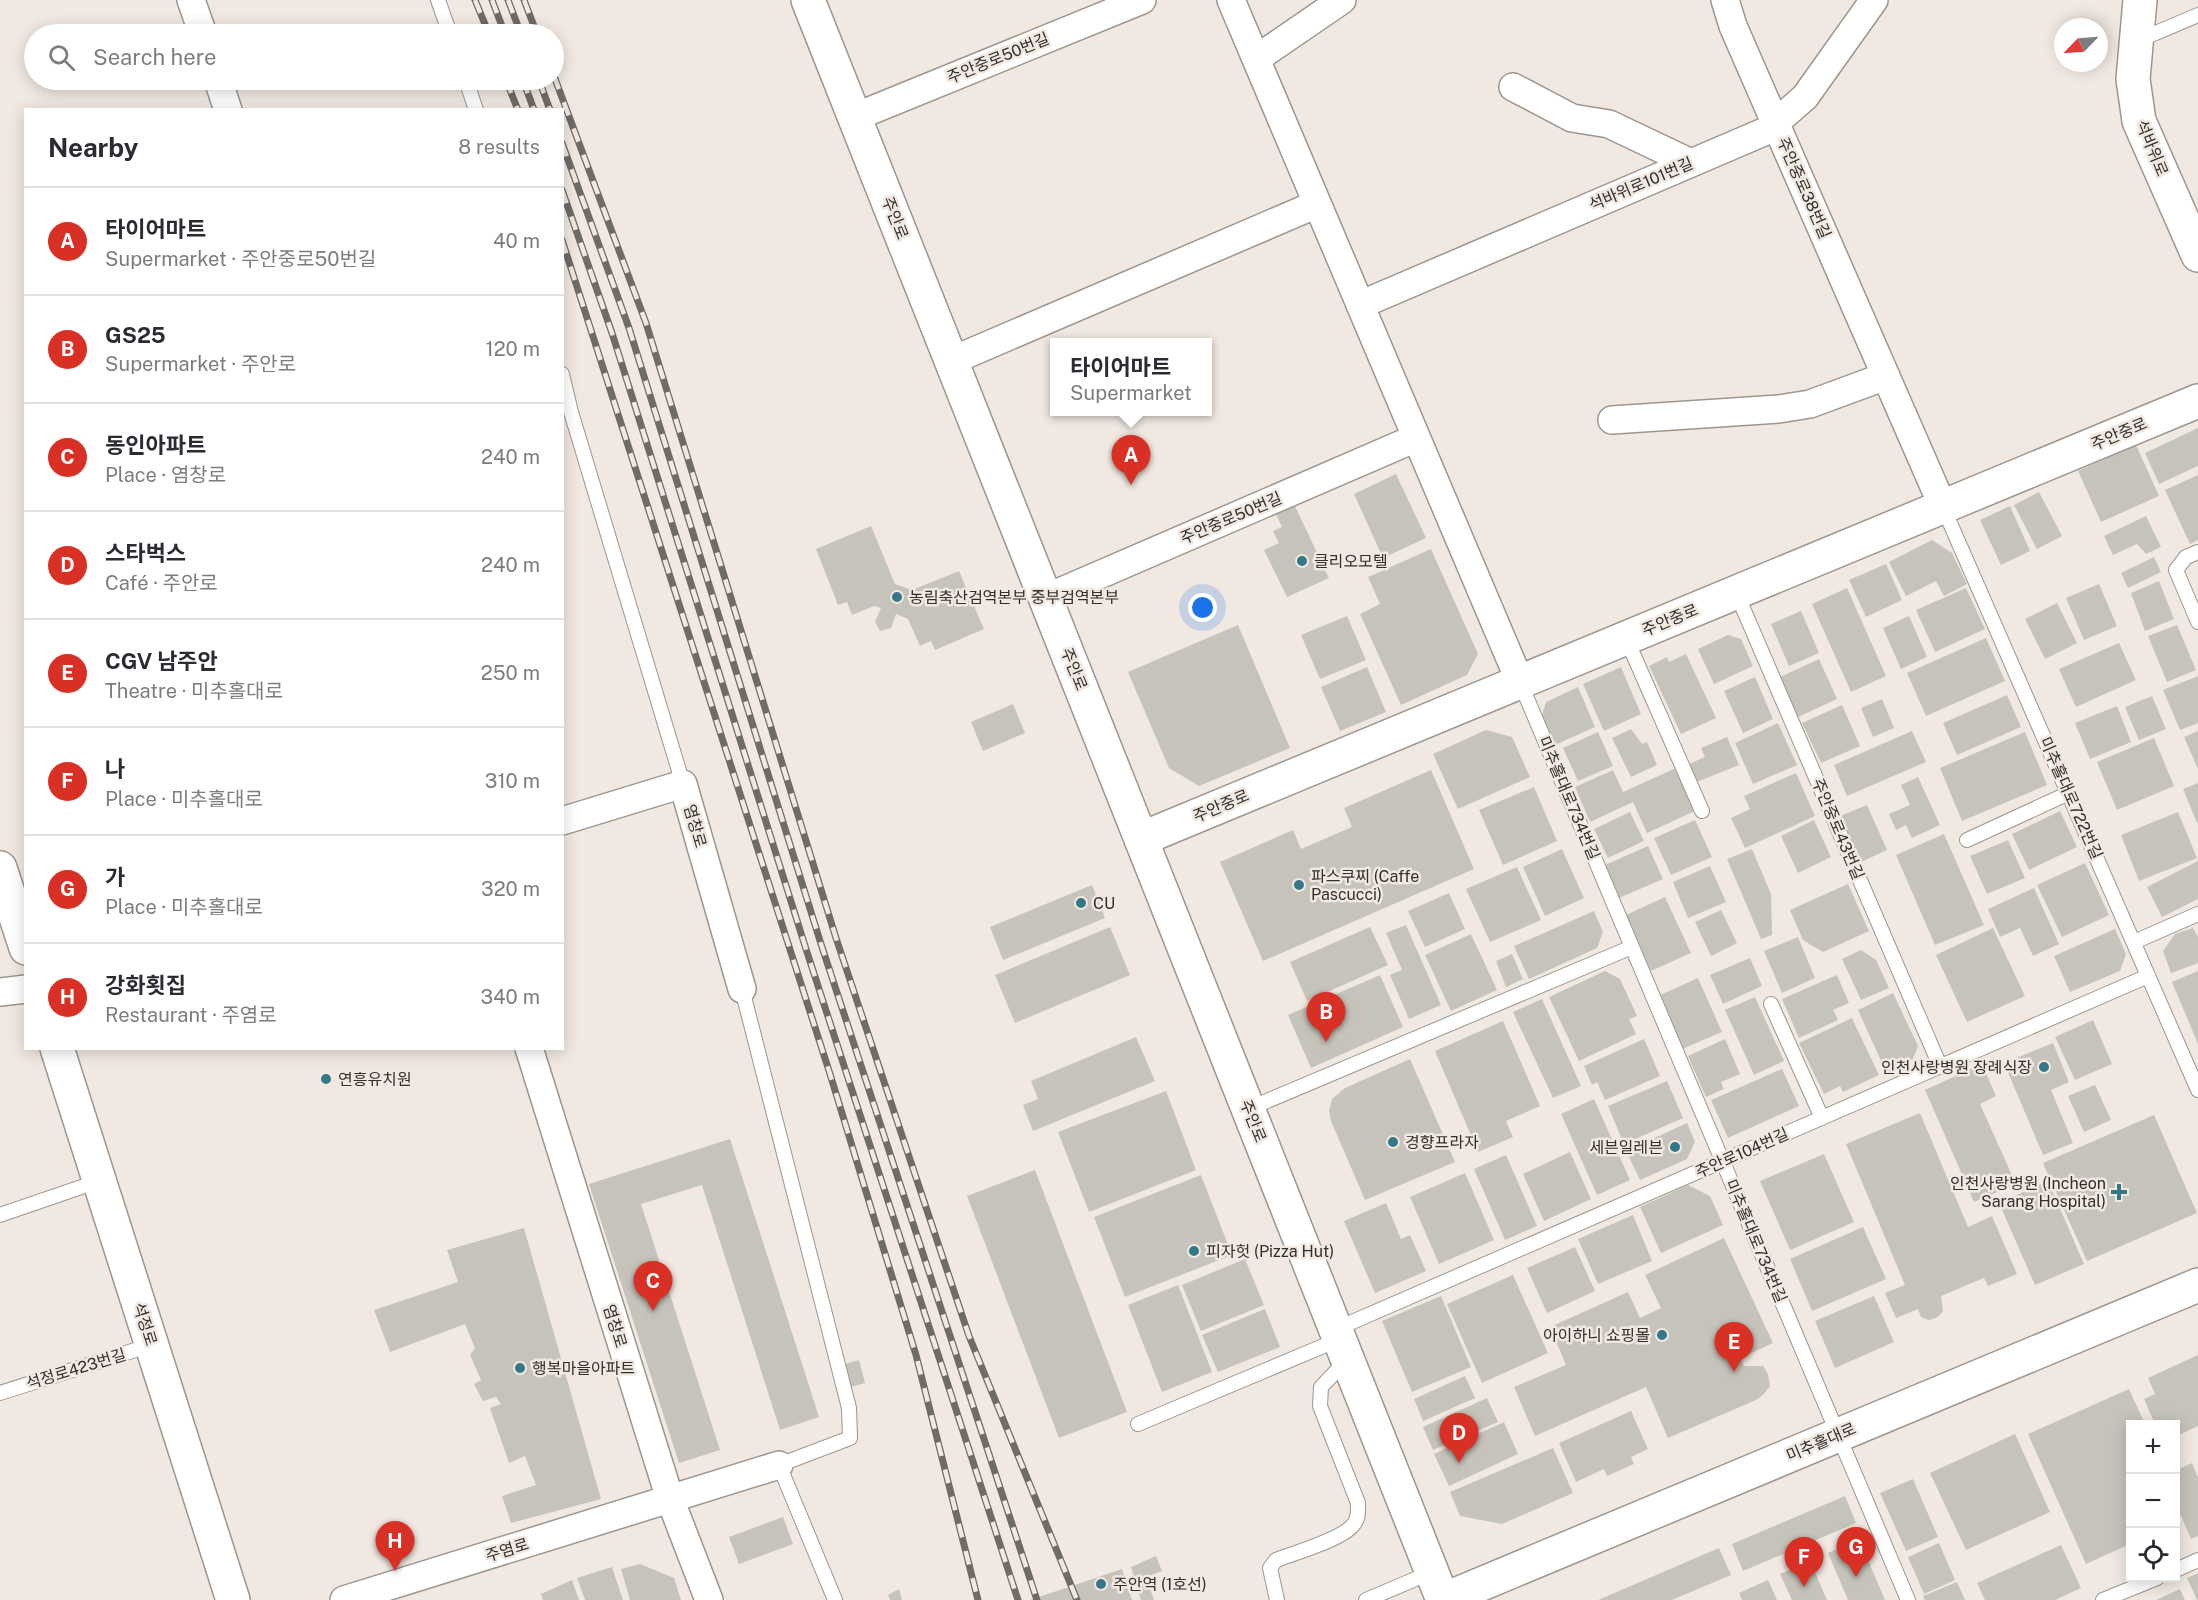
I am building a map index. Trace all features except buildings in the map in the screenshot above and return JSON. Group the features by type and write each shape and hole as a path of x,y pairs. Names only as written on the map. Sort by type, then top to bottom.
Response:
{"main road":[{"name":"주안로","path":"808,0 1440,1591"},
{"name":"석바위로","path":"2140,0 2133,79 2139,121 2198,255"},
{"name":"주안중로","path":"1141,839 2198,401"},
{"path":"0,868 24,942"},
{"name":"석정로","path":"58,1050 233,1600"},
{"name":"미추홀대로","path":"1440,1591 1838,1435 2198,1285"}],"street":[{"path":"191,0 199,24"},
{"name":"주안중로50번길","path":"855,117 1142,0"},
{"path":"1231,0 1520,682"},
{"path":"1256,59 1342,0"},
{"name":"주안중로38번길","path":"1725,0 1733,26 1943,507"},
{"name":"석바위로101번길","path":"1360,305 1766,130 1805,97 1874,0"},
{"path":"1513,87 1572,118 1610,124 1691,163"},
{"path":"221,90 227,108"},
{"path":"951,361 1317,204"},
{"path":"1612,420 1779,409 1810,404 1836,396 1886,376"},
{"name":"주안중로50번길","path":"1046,598 1416,438"},
{"name":"염창로","path":"564,820 683,784 742,989"},
{"path":"0,992 24,989"},
{"name":"염창로","path":"530,1050 670,1499 709,1600"},
{"name":"주염로","path":"344,1600 779,1465"}],"lane":[{"path":"438,0 446,24"},
{"path":"2137,42 2198,15"},
{"path":"469,90 475,108"},
{"path":"564,382 683,784"},
{"name":"미추홀대로722번길","path":"1943,507 2198,1090"},
{"path":"2198,552 2186,557 2176,570 2198,622"},
{"name":"주안중로43번길","path":"1736,592 1940,1066"},
{"path":"1626,638 1702,811"},
{"name":"미추홀대로734번길","path":"1520,682 1908,1600"},
{"path":"1967,840 2069,793"},
{"path":"2134,942 2198,914"},
{"path":"1248,1109 1632,946"},
{"name":"주안로104번길","path":"1341,1342 1722,1161 2148,976"},
{"path":"742,989 849,1408 850,1438 779,1465 835,1600"},
{"path":"1771,1004 1822,1118"},
{"path":"0,1215 99,1182"},
{"path":"1138,1424 1341,1342"},
{"path":"1277,1600 1270,1568 1276,1560 1342,1533 1352,1527 1357,1518 1358,1503 1320,1406 1321,1388 1341,1342"},
{"name":"석정로423번길","path":"0,1393 151,1345"},
{"path":"2180,1568 2198,1560"},
{"path":"2103,1600 2147,1582"},
{"path":"1366,1600 1440,1591"}],"railway":[{"path":"475,0 485,24"},
{"path":"492,0 501,24"},
{"path":"508,0 517,24"},
{"path":"524,0 533,24"},
{"path":"510,90 517,108"},
{"path":"527,90 533,108"},
{"path":"543,90 549,108"},
{"path":"559,90 646,323 836,938 969,1336 1077,1600"},
{"path":"564,149 629,328 821,944 1037,1600"},
{"path":"564,196 612,333 806,949 1018,1600"},
{"path":"564,246 830,1074 916,1355 978,1600"}],"place":[{"name":"타이어마트","path":"1131,485"},
{"name":"클리오모텔","path":"1302,561"},
{"name":"농림축산검역본부 중부검역본부","path":"897,597"},
{"name":"파스쿠찌 (Caffe Pascucci)","path":"1299,885"},
{"name":"CU","path":"1081,903"},
{"name":"GS25","path":"1326,1042"},
{"name":"인천사랑병원 장례식장","path":"2044,1067"},
{"name":"연흥유치원","path":"326,1079"},
{"name":"경향프라자","path":"1393,1142"},
{"name":"세븐일레븐","path":"1675,1147"},
{"name":"인천사랑병원 (Incheon Sarang Hospital)","path":"2119,1192"},
{"name":"피자헛 (Pizza Hut)","path":"1194,1251"},
{"name":"동인아파트","path":"653,1311"},
{"name":"아이하니 쇼핑몰","path":"1662,1335"},
{"name":"행복마을아파트","path":"520,1368"},
{"name":"CGV 남주안","path":"1734,1372"},
{"name":"스타벅스","path":"1459,1463"},
{"name":"강화횟집","path":"395,1571"},
{"name":"가","path":"1856,1577"},
{"name":"주안역 (1호선)","path":"1101,1584"},
{"name":"나","path":"1804,1587"}]}
